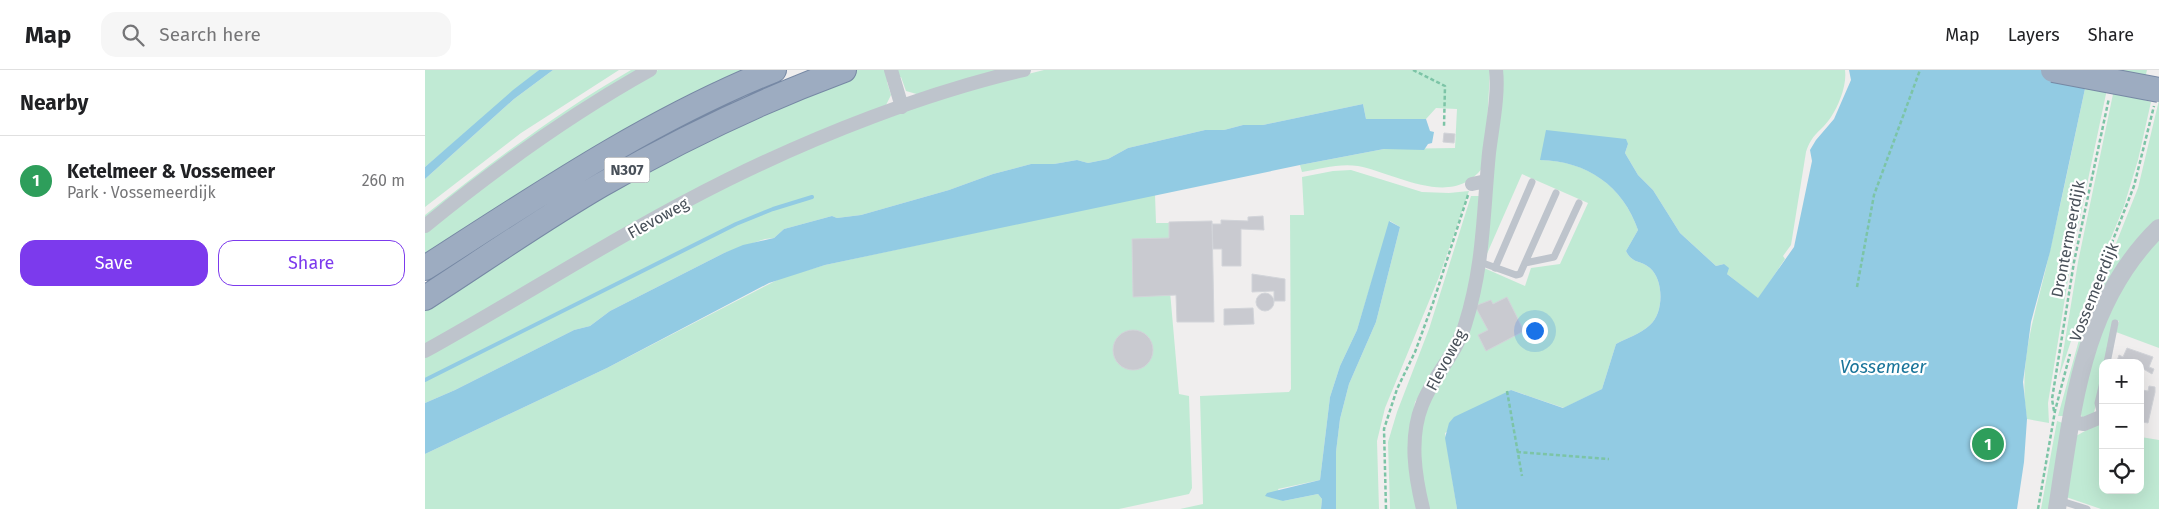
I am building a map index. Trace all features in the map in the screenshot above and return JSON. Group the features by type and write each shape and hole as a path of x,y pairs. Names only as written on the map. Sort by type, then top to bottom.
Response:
{"highway":[{"name":"N307","path":"425,268 611,150 685,110 774,70"},
{"name":"N307","path":"425,298 636,165 749,108 844,70"},
{"path":"2053,70 2158,89"},
{"path":"2109,70 2158,89"}],"street":[{"path":"425,226 537,140 596,101 650,70"},
{"name":"Flevoweg","path":"425,351 661,215 727,180 818,139 902,107 1024,70"},
{"name":"Flevoweg","path":"1423,509 1417,481 1415,428 1422,404 1458,344 1465,325 1480,262 1485,226 1486,181 1496,70"},
{"path":"893,76 902,107"},
{"path":"1472,184 1486,181"},
{"name":"Vossemeerdijk","path":"2057,505 2074,422 2083,359 2092,332 2114,288 2135,253 2159,228"},
{"path":"2074,422 2086,424 2099,418"}],"lane":[{"path":"1495,268 1532,182"},
{"path":"1480,262 1516,275 1520,274 1556,193"},
{"path":"1525,263 1554,256 1579,203"},
{"path":"2108,359 2115,323"},
{"path":"2057,505 2087,509"}],"path":[{"path":"1413,70 1445,86 1443,127"},
{"path":"1857,287 1874,195 1920,70"},
{"name":"Vossemeerdijk","path":"2085,312 2134,186 2158,89"},
{"name":"Drontermeerdijk","path":"2055,411 2053,410 2052,398 2071,282 2109,96"},
{"path":"1385,509 1385,429 1397,389 1415,352 1433,303 1472,184"},
{"name":"Vossemeerdijk","path":"2038,509 2055,411 2072,349"},
{"path":"1507,392 1521,476"},
{"path":"1517,452 1609,459"}],"green space":[{"path":"425,70 539,70 425,167"},
{"path":"553,70 619,70 521,133 425,207 425,179 514,99"},
{"path":"631,70 639,70 425,219 425,215 526,138 577,103"},
{"path":"658,70 762,70 425,262 425,231 539,146 597,106"},
{"path":"855,70 1005,70 920,95 906,91 901,77 887,82 891,95 886,105 838,126 425,345 425,303 580,203"},
{"path":"1044,70 1490,70 1485,164 1473,178 1458,185 1442,187 1425,186 1351,165 1302,172 1300,165 1384,149 1455,148 1457,109 1436,108 1426,119 1366,119 1363,104 1263,125 1243,125 1224,130 1205,130 1128,148 1108,159 1088,163 1077,160 1054,164 1031,164 861,215 837,218 832,216 784,229 774,238 765,239 724,253 610,311 590,326 574,330 455,390 425,403 425,355 688,206 774,164 862,127 952,95"},
{"path":"1500,70 1845,70 1845,76 1844,88 1837,107 1811,141 1806,152 1791,245 1783,256 1785,259 1758,299 1726,273 1724,264 1716,266 1680,233 1653,190 1638,175 1625,153 1628,144 1541,160 1558,161 1588,171 1613,189 1623,201 1638,230 1626,251 1631,258 1647,266 1655,273 1661,296 1658,313 1655,320 1646,328 1616,344 1602,389 1564,408 1511,390 1445,433 1457,509 1428,509 1423,488 1419,428 1484,268 1525,286 1531,268 1560,264 1588,203 1522,174 1486,256"},
{"path":"2089,70 2111,70 2071,261 2048,403 2049,423 2027,419 2025,375 2027,354 2030,333"},
{"path":"2118,70 2147,70 2140,99 2151,102 2138,160 2124,206 2079,317 2059,377 2078,262"},
{"path":"2159,100 2159,219 2138,238 2119,263 2066,416 2058,416 2082,329 2138,188"},
{"path":"1351,170 1422,192 1449,193 1469,191 1439,277 1385,408 1377,441 1379,509 1336,509 1336,452 1340,419 1349,384 1376,322 1400,227 1390,221 1357,330 1340,366 1330,397 1320,480 1278,489 1283,501 1318,494 1322,499 1321,509 1180,509 1203,504 1200,396 1289,392 1291,389 1290,215 1304,215 1302,177 1333,171"},
{"path":"1155,194 1156,223 1169,223 1169,280 1179,394 1189,396 1192,488 1189,494 1119,509 425,509 425,454 607,368 781,278 825,265"},
{"path":"1471,196 1481,196 1476,269 1454,343 1415,402 1412,423 1420,509 1390,509 1388,442 1397,412 1429,329"},
{"path":"2159,237 2159,348 2116,332 2119,321 2114,320 2106,359 2099,359 2099,390 2094,413 2083,418 2080,414 2092,354 2128,274"},
{"path":"2057,421 2063,423 2051,509 2041,509"},
{"path":"2099,423 2099,494 2144,494 2144,438 2159,440 2159,509 2101,509 2066,497 2076,436"}],"water":[{"path":"539,70 553,70 514,99 425,179 425,167 513,90"},
{"name":"Vossemeer","path":"1849,70 2089,70 2050,252 2031,322 2023,382 2027,419 2024,462 2017,509 1457,509 1445,438 1449,423 1454,417 1511,390 1563,408 1602,389 1616,344 1650,325 1655,320 1660,305 1660,288 1655,273 1647,266 1631,258 1626,251 1638,230 1623,201 1613,189 1588,171 1557,161 1540,160 1546,130 1626,139 1628,144 1625,153 1638,175 1653,190 1680,233 1716,266 1724,264 1729,268 1727,274 1758,298 1794,247 1812,161 1810,150 1834,119 1851,80"},
{"path":"1363,104 1366,119 1426,119 1430,131 1434,132 1432,143 1428,144 1424,150 1384,149 1300,165 825,265 769,283 607,368 425,454 425,403 455,390 574,330 590,326 610,311 724,253 743,245 774,238 784,229 832,216 837,218 861,215 1031,164 1054,164 1077,160 1088,163 1108,159 1128,148 1205,130 1224,130 1243,125 1263,125"},
{"path":"1389,221 1400,227 1376,322 1349,384 1340,419 1336,452 1336,509 1321,509 1322,499 1318,494 1283,501 1265,496 1267,493 1320,480 1330,397 1340,366 1357,330"}],"building":[{"path":"1444,133 1455,134 1454,143 1443,142"},
{"path":"1263,216 1264,230 1241,229 1241,266 1222,266 1222,249 1213,249 1212,224 1221,224 1221,220 1248,221 1248,217"},
{"path":"1212,221 1214,322 1177,322 1176,295 1133,297 1132,239 1169,238 1169,222"},
{"path":"1252,274 1285,279 1285,301 1274,301 1274,291 1252,292"},
{"path":"1265,293 1271,296 1274,302 1271,308 1265,311 1259,308 1256,302 1259,296"},
{"path":"1507,297 1524,331 1486,351 1478,335 1488,330 1475,306 1491,300 1493,304"},
{"path":"1253,308 1254,324 1224,325 1224,309"},
{"path":"1137,330 1144,333 1150,339 1153,350 1152,358 1144,367 1137,370 1129,370 1122,367 1114,358 1113,346 1116,339 1125,331"},
{"path":"2127,348 2153,357 2149,367 2154,369 2152,374 2144,369 2144,359 2118,359 2119,355 2123,357"},
{"path":"2149,386 2155,387 2148,423 2144,422 2144,390 2148,391"}],"waterway":[{"path":"425,380 736,224 773,209 812,197"}],"place":[{"name":"Ketelmeer & Vossemeer","path":"1988,444"}]}
